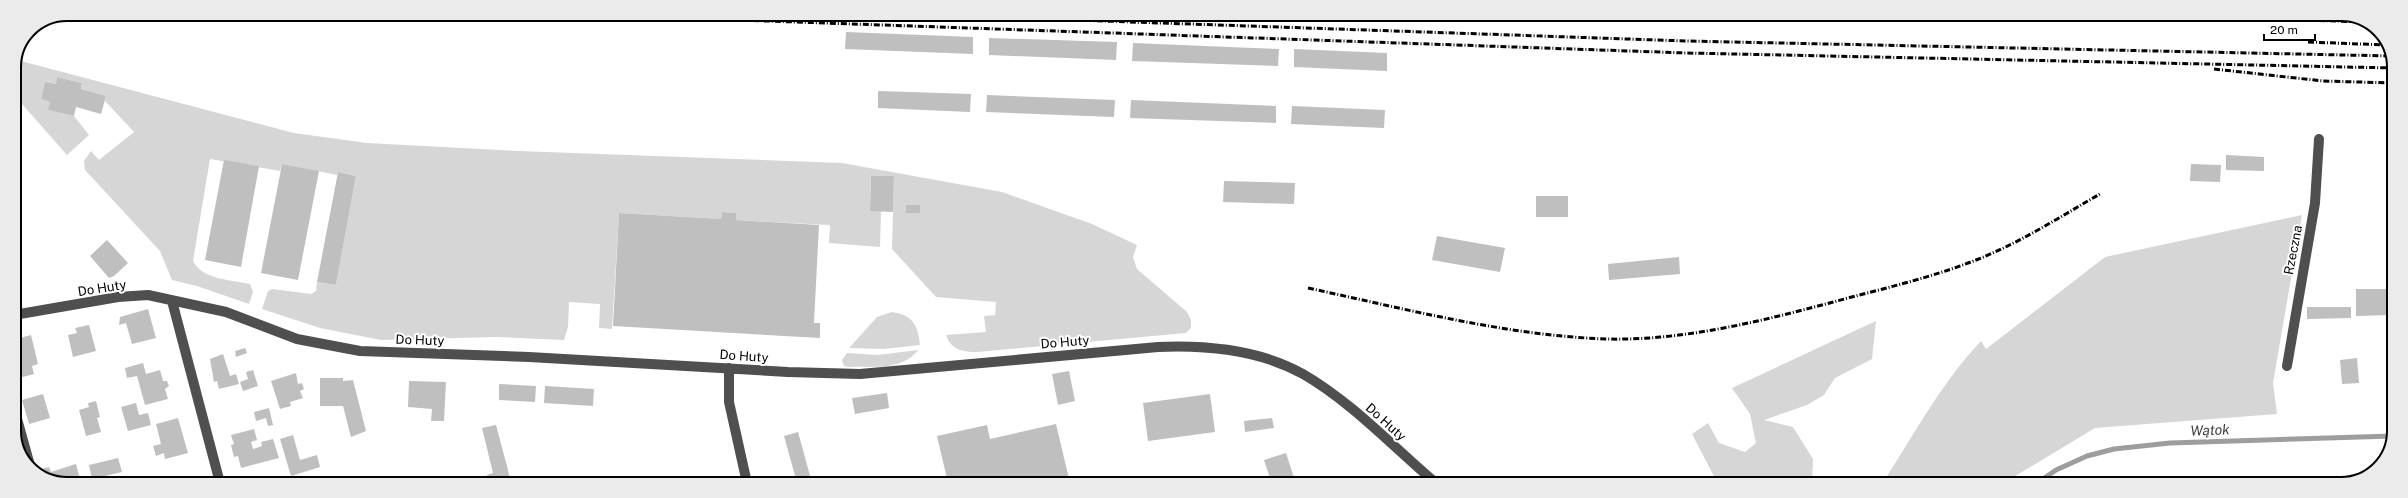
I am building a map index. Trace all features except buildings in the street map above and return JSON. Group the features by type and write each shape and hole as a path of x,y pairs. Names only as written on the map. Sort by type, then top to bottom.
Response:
{"street":[{"name":"Rzeczna","path":"2287,366 2315,203 2319,139"},
{"name":"Do Huty","path":"21,314 118,298 148,295 226,312 297,338 360,351 529,357 860,374 1158,347 1185,346 1217,348 1266,360 1302,374 1352,409 1429,477"},
{"path":"172,301 218,477"},
{"path":"729,368 729,402 746,477"},
{"path":"21,434 26,453"}],"shaded area":[{"path":"22,61 294,133 367,143 519,151 842,163 1002,192 1092,224 1137,245 1133,257 1137,269 1187,312 1191,320 1191,328 1186,333 977,352 962,351 951,344 946,335 986,332 984,316 995,315 996,302 936,297 892,249 894,177 871,176 870,211 881,211 880,247 829,243 830,225 736,220 736,213 722,212 721,219 619,213 612,329 599,328 600,304 569,302 568,327 564,340 496,337 381,340 320,328 262,309 268,291 272,289 311,294 316,291 317,282 336,285 356,176 338,172 337,175 282,164 280,171 210,159 193,261 203,272 211,276 250,284 253,292 249,304 197,286 172,280 160,251 85,170 84,161 91,151 99,160 134,132 105,101 106,96 81,89 82,83 57,77 56,84 45,82 41,99 50,102 49,110 74,116 89,135 67,155 21,103"},
{"path":"2302,215 2273,383 2277,414 2095,428 2014,477 1886,477 1928,410 1953,374 1981,341 1986,349 2105,257"},
{"path":"892,312 899,313 910,318 918,332 920,345 884,349 849,348 877,317"},
{"path":"1876,321 1872,359 1835,378 1824,395 1807,405 1764,420 1793,427 1813,459 1812,477 1714,477 1692,434 1708,423 1719,443 1745,452 1756,443 1750,414 1732,388"},
{"path":"918,350 904,361 886,366 849,367 844,366 842,360 847,353 878,355"}],"waterway":[{"name":"Wątok","path":"2046,477 2056,470 2087,456 2114,449 2170,443 2386,436"}],"railway":[{"path":"767,21 1687,53 2387,68"},
{"path":"1103,21 1686,41 2386,56"},
{"path":"2336,21 2344,21"},
{"path":"2308,42 2381,45"},
{"path":"2214,69 2323,81 2387,83"},
{"path":"1308,288 1492,327 1567,337 1605,339 1664,337 1722,328 1780,316 1903,284 1952,269 2019,240 2100,194"}]}
